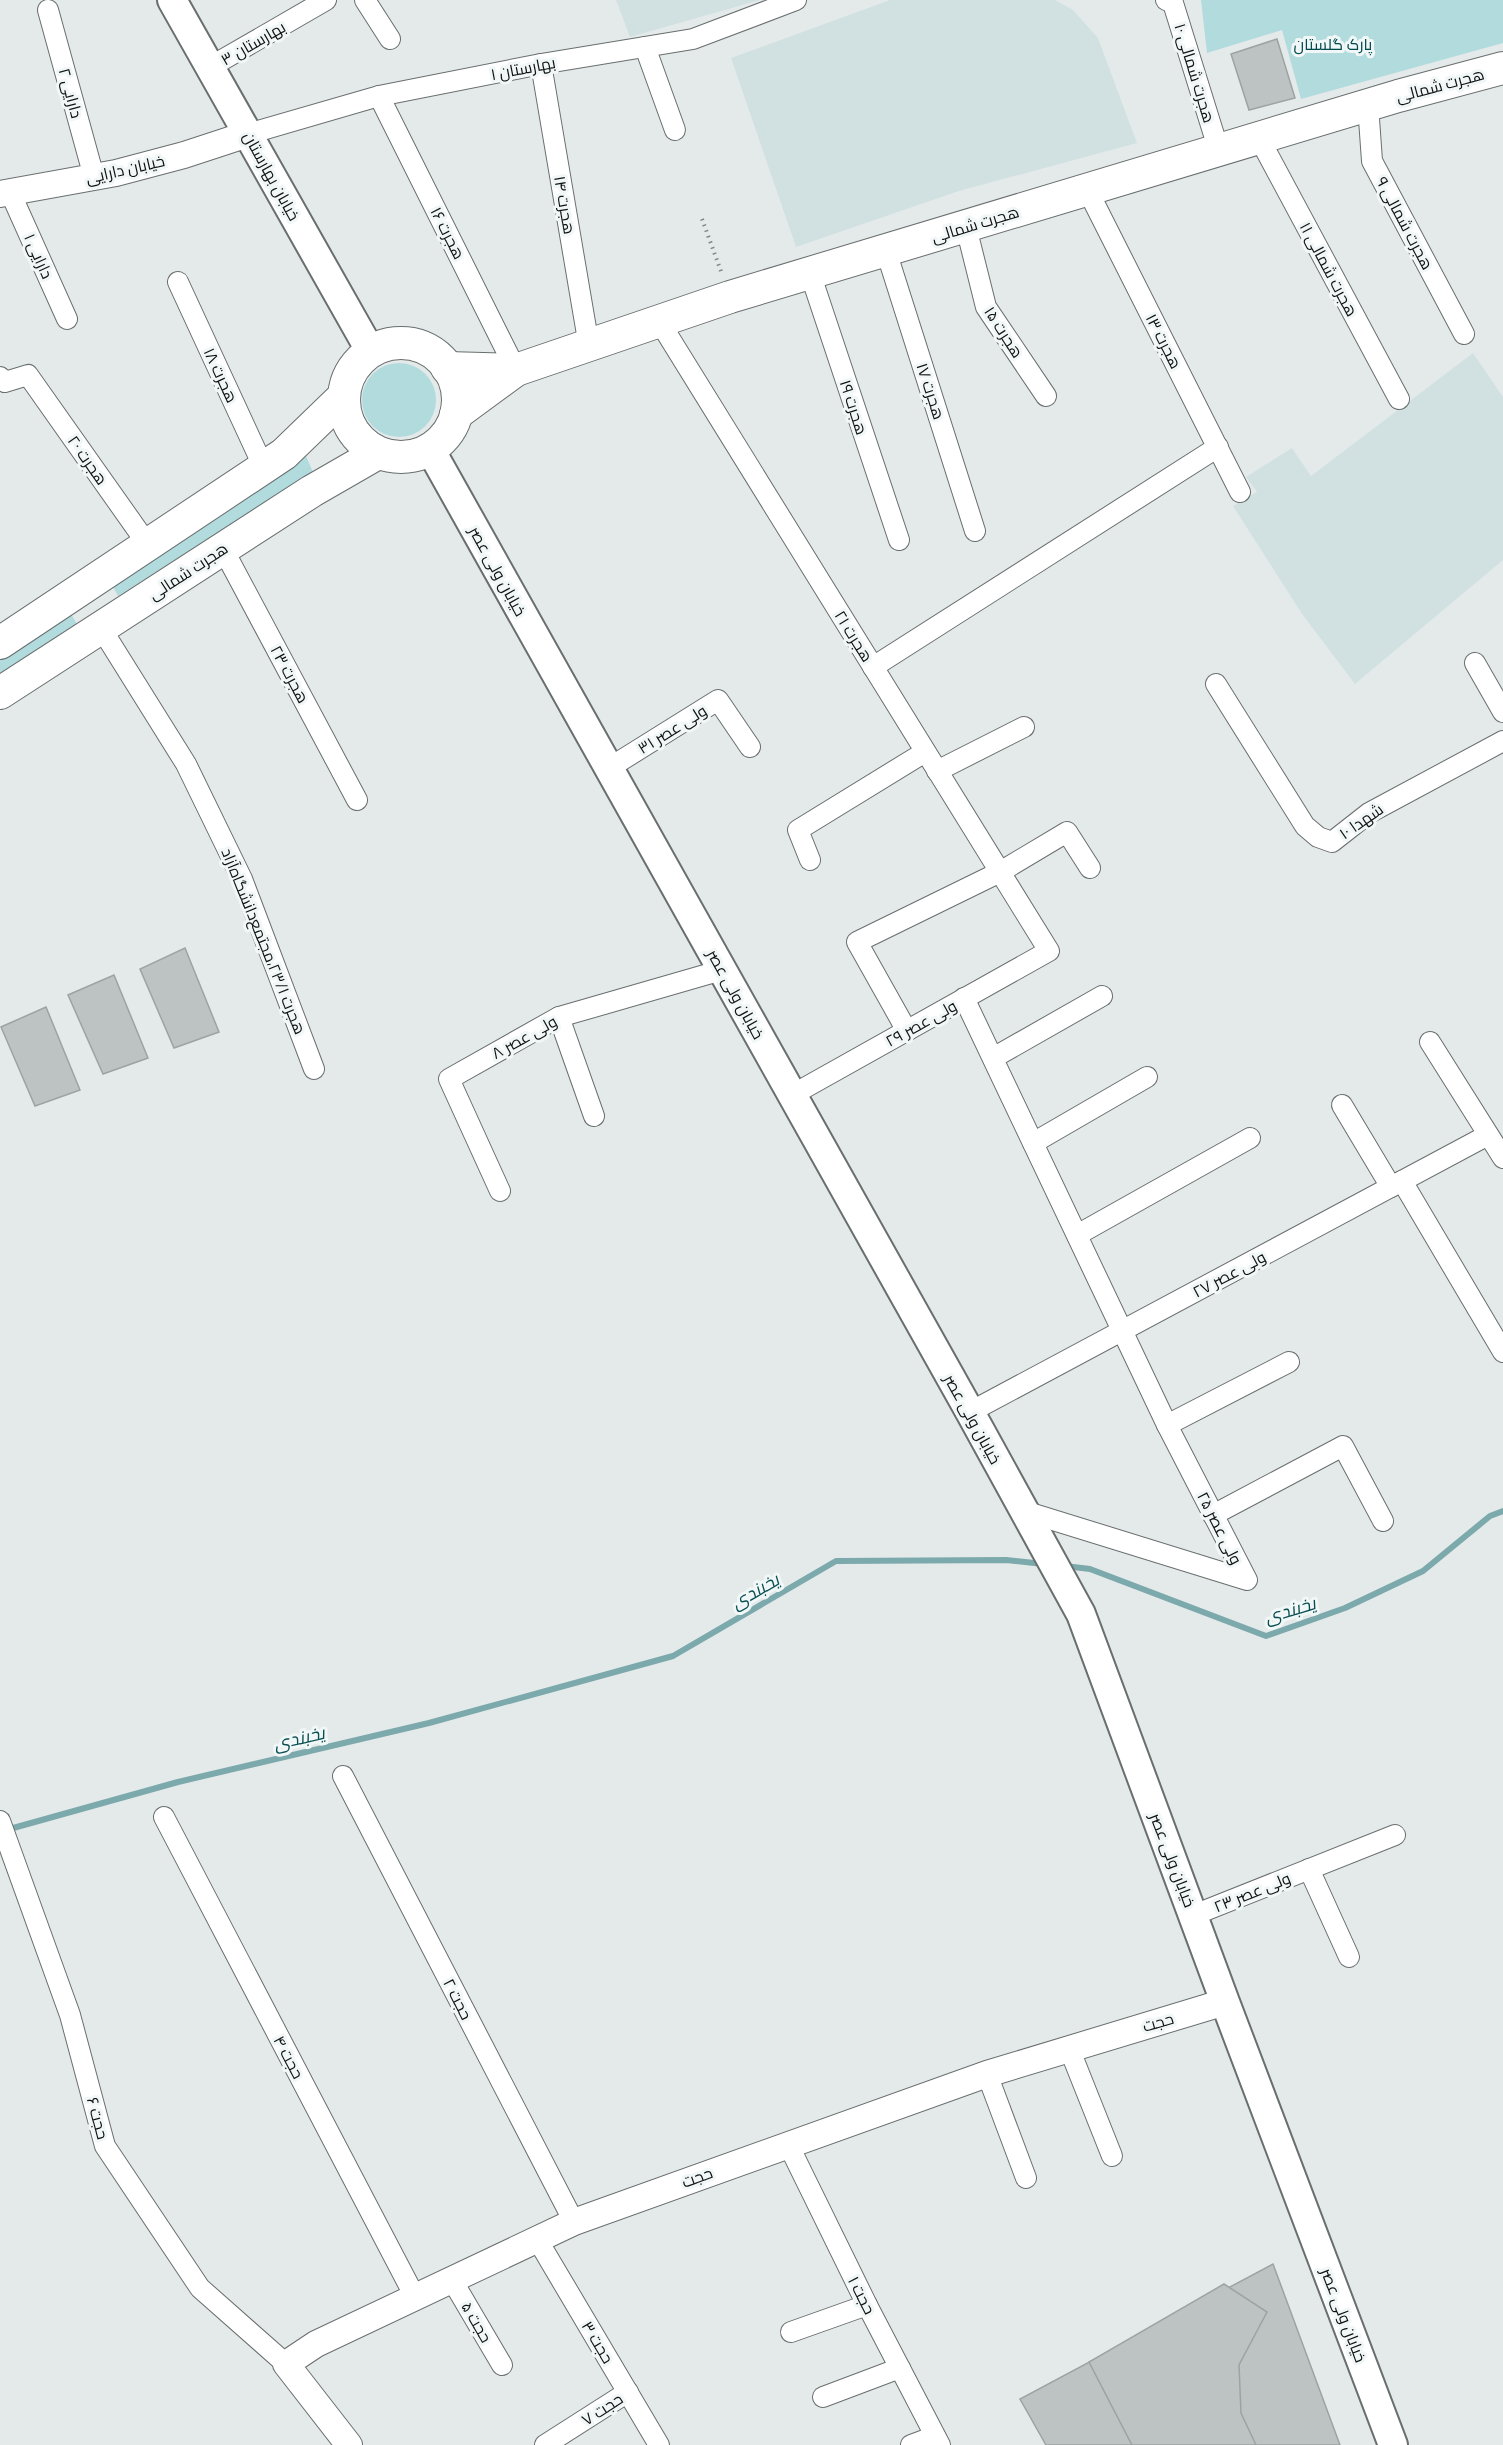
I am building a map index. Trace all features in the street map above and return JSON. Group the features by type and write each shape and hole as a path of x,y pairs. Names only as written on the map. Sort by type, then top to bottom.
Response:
{"main road":[{"name":"خیابان بهارستان","path":"172,0 371,352"},
{"name":"هجرت شمالی","path":"447,368 516,370 730,297 1368,105 1503,68"},
{"path":"456,414 457,390 447,368 435,355 420,347 404,344 387,345 371,352 357,363 348,378 344,396 345,413 352,430 363,443 378,453 396,457 414,456 430,449 442,440 456,414 516,370"},
{"path":"0,644 284,454 344,396"},
{"name":"خیابان ولی عصر","path":"430,449 1081,1614 1393,2445"},
{"name":"هجرت شمالی","path":"0,693 312,491 378,453"}],"street":[{"name":"بهارستان ۳","path":"210,67 326,0"},
{"path":"365,0 390,39"},
{"name":"بهارستان ۱","path":"248,134 379,96 541,64 693,39 796,0"},
{"name":"هجرت شمالی ۱۰","path":"1171,1 1219,151"},
{"name":"دارایی ۲","path":"48,10 94,177"},
{"path":"645,47 675,130"},
{"name":"هجرت ۱۴","path":"541,64 589,346"},
{"name":"هجرت ۱۶","path":"379,96 516,370"},
{"name":"هجرت شمالی ۹","path":"1368,105 1372,161 1464,334"},
{"name":"خیابان دارایی","path":"5,193 94,177 184,155 248,134"},
{"name":"هجرت شمالی ۱۱","path":"1259,138 1399,399"},
{"name":"هجرت ۱۳","path":"1088,191 1240,492"},
{"name":"دارایی ۱","path":"5,193 67,319"},
{"name":"هجرت ۱۵","path":"966,227 986,307 1046,396"},
{"name":"هجرت ۱۷","path":"886,251 975,531"},
{"name":"هجرت ۱۹","path":"810,273 899,540"},
{"name":"هجرت ۱۸","path":"178,282 264,468"},
{"name":"هجرت ۲۱","path":"659,321 1049,951"},
{"name":"هجرت ۲۰","path":"0,377 5,382 28,375 148,545"},
{"path":"873,667 1218,447"},
{"name":"هجرت ۲۳","path":"223,549 357,800"},
{"name":"هجرت ۲۳/۱،مجتمع‌دانشگاه‌آزاد","path":"101,628 186,764 242,879 314,1069"},
{"path":"1475,663 1503,712"},
{"name":"شهدا ۱۰","path":"1216,684 1305,826 1318,837 1332,842 1369,813 1503,741"},
{"name":"ولی عصر ۳۱","path":"609,768 718,700 750,747"},
{"path":"938,771 1024,727"},
{"path":"810,860 798,830 926,752"},
{"path":"907,1031 857,942 1000,872 1067,832 1090,868"},
{"name":"ولی عصر ۲۹","path":"792,1095 1049,951"},
{"name":"ولی عصر ۸","path":"500,1191 449,1079 559,1017 722,970"},
{"path":"993,1058 1102,996"},
{"name":"ولی عصر ۲۵","path":"964,998 1167,1425 1247,1580 1024,1512"},
{"path":"559,1017 594,1116"},
{"path":"1430,1042 1503,1158"},
{"path":"1033,1143 1147,1077"},
{"path":"1342,1105 1396,1184 1503,1352"},
{"name":"ولی عصر ۲۷","path":"970,1412 1488,1135"},
{"path":"1077,1235 1250,1138"},
{"path":"1167,1425 1289,1362"},
{"path":"1213,1515 1343,1446 1383,1521"},
{"name":"حجت ۲","path":"343,1776 574,2222"},
{"name":"حجت ۴","path":"164,1817 415,2297"},
{"name":"حجت ۶","path":"0,1821 70,2015 105,2146 200,2288 286,2364"},
{"name":"ولی عصر ۲۳","path":"1194,1915 1395,1835"},
{"name":"ولی عصر ۲۳","path":"1309,1869 1349,1957"},
{"name":"حجت","path":"286,2364 316,2344 574,2222 987,2074 1225,2002"},
{"path":"1069,2048 1112,2156"},
{"path":"987,2074 1026,2178"},
{"name":"حجت ۱","path":"788,2144 867,2305 938,2440"},
{"name":"حجت ۳","path":"537,2239 659,2445"},
{"name":"حجت ۵","path":"452,2280 502,2365"},
{"path":"791,2332 867,2305"},
{"path":"286,2364 349,2445"},
{"path":"823,2397 900,2368"},
{"name":"حجت ۷","path":"545,2445 628,2392"},
{"path":"911,2445 938,2440"}],"path":[{"path":"702,219 730,297"}],"shaded area":[{"path":"616,0 760,0 630,37"},
{"path":"890,0 1055,0 1073,10 1098,38 1137,143 959,191 796,247 731,58"},
{"path":"1473,353 1503,397 1503,560 1355,684 1302,614 1233,506 1257,492 1246,477 1292,448 1311,476"}],"green space":[{"name":"پارک گلستان","path":"1201,0 1503,0 1503,43 1301,99 1282,30 1207,53"},
{"path":"399,363 413,366 425,374 433,386 436,400 433,414 425,426 413,434 399,437 385,434 373,426 365,414 362,400 365,386 373,374 385,366"},
{"path":"306,456 313,472 118,596 111,583"},
{"path":"70,612 78,626 0,676 0,657"}],"building":[{"path":"1277,39 1295,98 1249,110 1231,54"},
{"path":"185,948 219,1032 174,1048 140,969"},
{"path":"114,975 148,1058 103,1074 68,995"},
{"path":"46,1007 80,1090 35,1106 1,1027"},
{"path":"1273,2264 1340,2445 1046,2445 1020,2399"},
{"path":"1224,2284 1267,2312 1239,2365 1241,2413 1256,2445 1132,2445 1089,2362"}],"waterway":[{"name":"یخبندی","path":"1065,1566 1090,1569 1266,1636 1345,1608 1423,1571 1490,1516 1503,1511"},
{"name":"یخبندی","path":"6,1830 178,1782 429,1723 673,1656 836,1561 1006,1560 1043,1564"}]}
